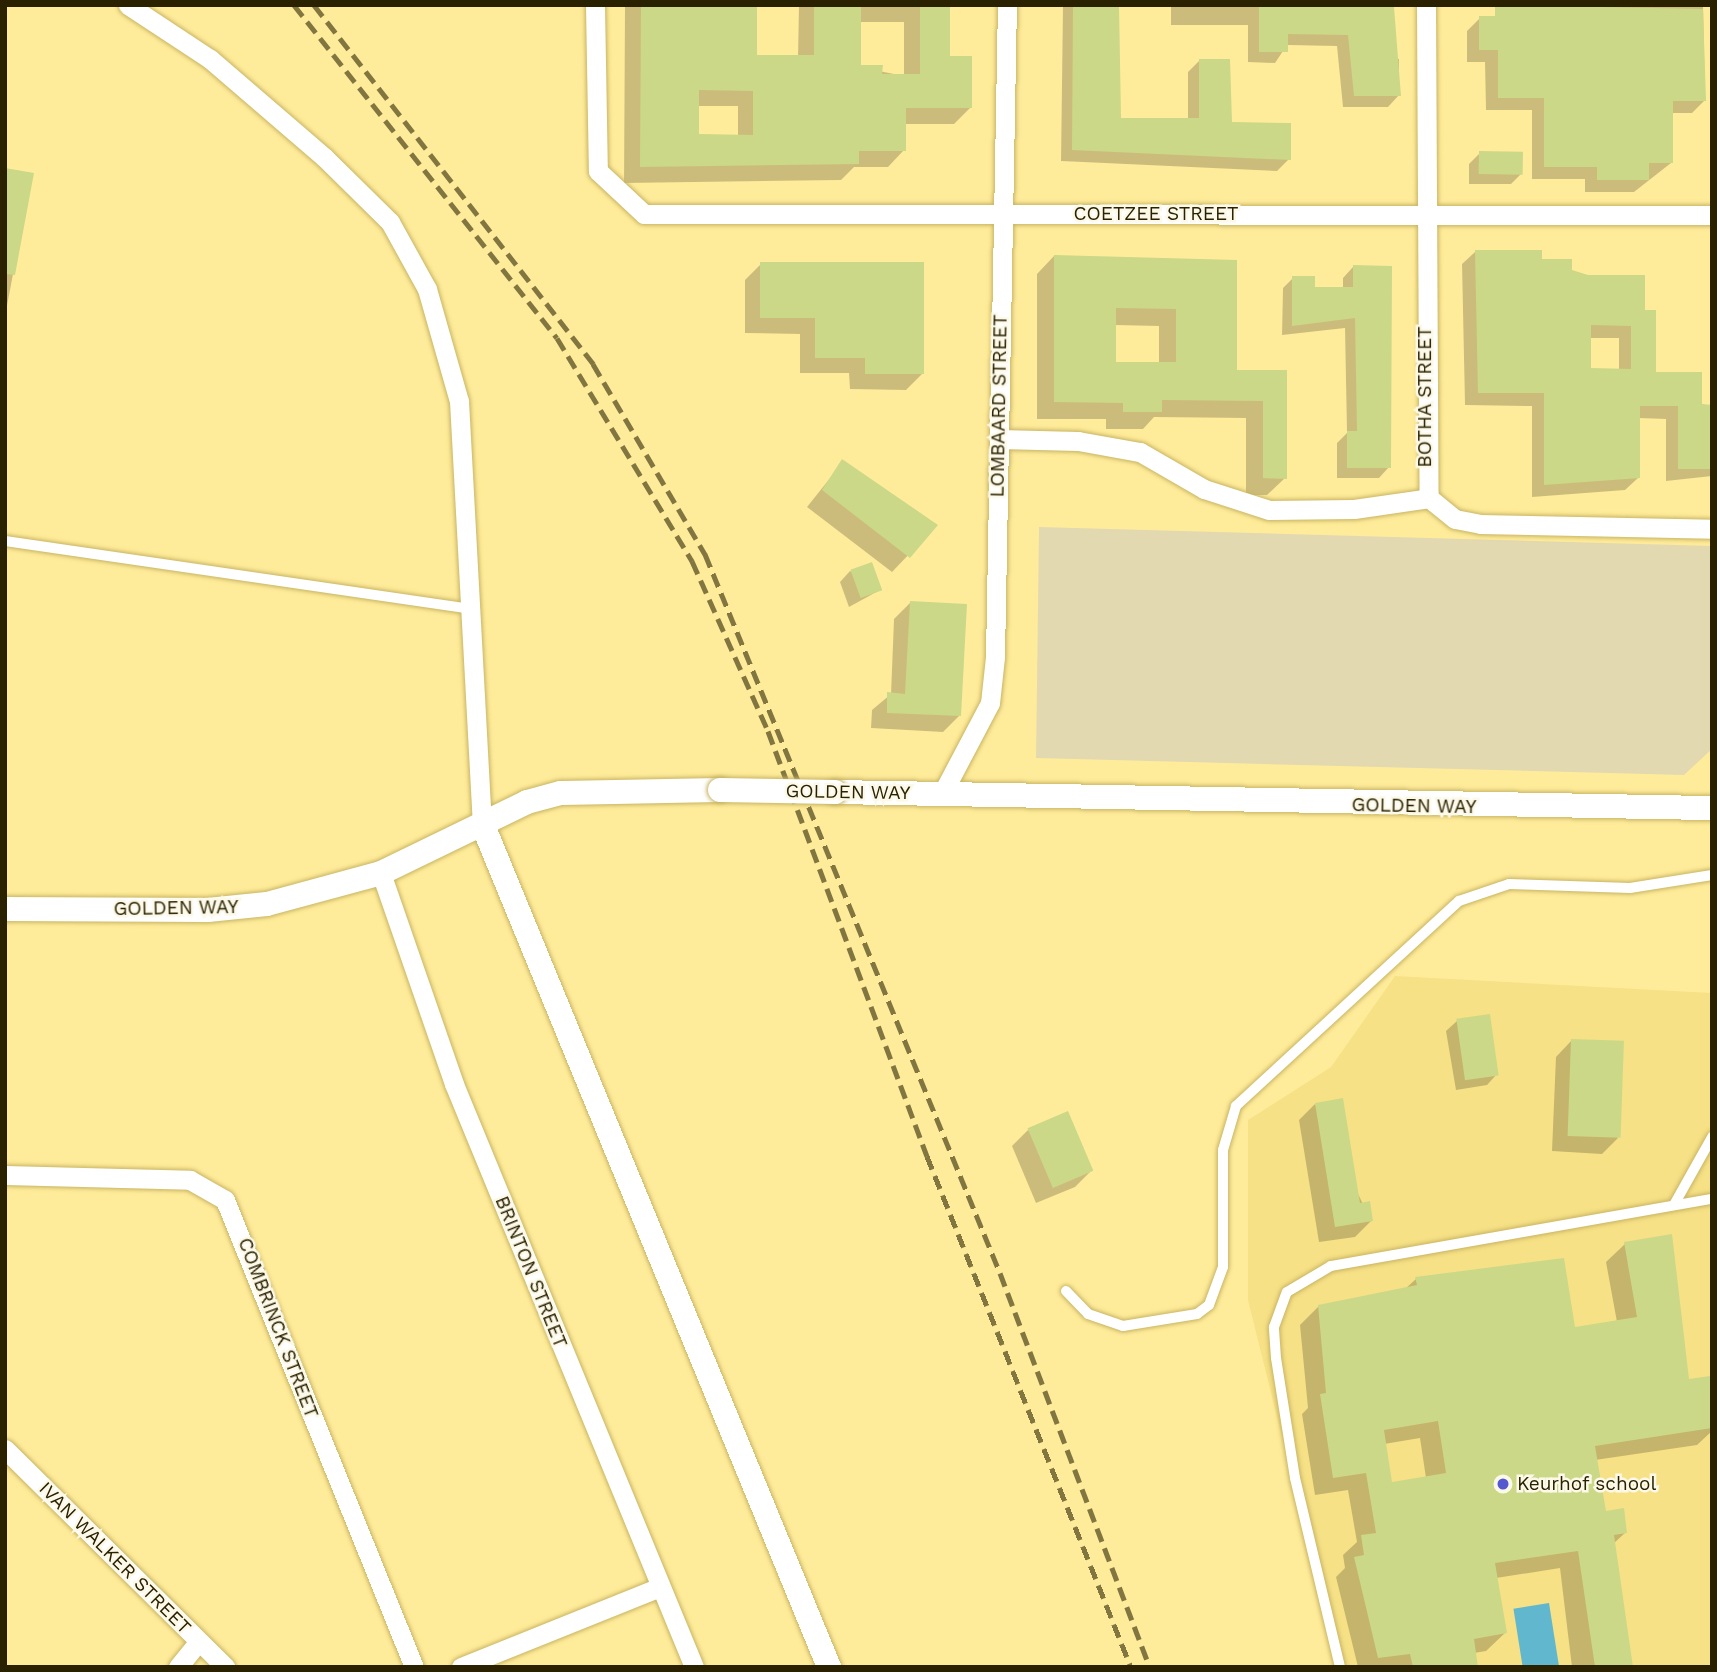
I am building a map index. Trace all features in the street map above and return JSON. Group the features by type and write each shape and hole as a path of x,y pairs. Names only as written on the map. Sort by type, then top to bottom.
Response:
{"street":[{"path":"128,5 211,59 390,222 427,289 459,401 468,609 482,823 830,1667"},
{"name":"COETZEE STREET","path":"596,5 593,143 598,171 610,188 644,215 1712,215"},
{"name":"LOMBAARD STREET","path":"942,794 990,703 999,439 1007,5"},
{"name":"BOTHA STREET","path":"1426,5 1429,498"},
{"path":"999,439 1078,441 1140,452 1204,489 1269,510 1354,509 1429,498 1455,519 1480,524 1712,529"},
{"name":"GOLDEN WAY","path":"5,909 208,910 267,904 381,873 482,823 561,793 720,790 1712,808"},
{"name":"BRINTON STREET","path":"381,873 454,1084 694,1667"},
{"name":"COMBRINCK STREET","path":"5,1175 190,1180 225,1200 414,1667"},
{"name":"IVAN WALKER STREET","path":"5,1449 225,1667"},
{"path":"461,1667 660,1587"},
{"path":"178,1667 198,1642"}],"lane":[{"path":"5,541 468,609"},
{"path":"1066,1291 1088,1314 1123,1326 1197,1314 1209,1305 1223,1266 1223,1150 1236,1106 1459,901 1509,884 1630,888 1712,876"},
{"path":"1675,1203 1712,1137"},
{"path":"1340,1667 1295,1478 1276,1358 1274,1327 1287,1292 1331,1266 1675,1203 1712,1199"}],"shaded area":[{"path":"1039,527 1712,546 1712,749 1684,775 1036,758"},
{"name":"Keurhof school","path":"1395,976 1712,993 1712,1667 1339,1667 1248,1300 1248,1120 1331,1067"}],"water":[{"path":"1549,1603 1559,1667 1523,1667 1513,1609"}],"building":[{"path":"641,5 757,5 757,55 814,55 814,5 861,5 861,65 883,65 882,74 920,74 920,7 950,7 950,56 972,56 972,108 906,108 906,151 859,151 859,164 640,167","holes":["699,90 753,91 753,135 699,134"]},
{"path":"1073,5 1119,5 1121,118 1199,118 1199,59 1230,59 1232,122 1291,123 1291,160 1072,150"},
{"path":"1259,5 1394,7 1401,96 1354,96 1348,35 1288,34 1288,52 1259,52"},
{"path":"1495,5 1703,9 1706,101 1673,101 1673,163 1649,163 1649,180 1597,180 1597,167 1544,167 1544,98 1498,98 1498,50 1479,50 1479,16 1495,16"},
{"path":"1479,151 1523,152 1523,175 1479,174"},
{"path":"5,168 34,173 15,275 5,274"},
{"path":"1475,250 1542,250 1542,259 1572,259 1572,270 1588,275 1645,275 1645,310 1656,310 1656,372 1702,372 1702,404 1712,405 1712,469 1678,469 1678,406 1640,406 1640,478 1544,485 1544,393 1478,393","holes":["1591,325 1631,326 1631,369 1591,368"]},
{"path":"1054,255 1237,260 1237,370 1287,370 1287,479 1263,478 1263,401 1162,400 1162,412 1123,412 1123,403 1054,402","holes":["1116,308 1176,309 1176,362 1116,362"]},
{"path":"760,262 924,262 924,374 865,374 865,358 815,358 815,318 760,318"},
{"path":"1353,265 1392,266 1391,468 1347,468 1347,431 1357,431 1355,318 1292,326 1292,276 1315,276 1315,287 1353,287"},
{"path":"842,459 938,525 910,558 822,490"},
{"path":"872,562 882,590 861,598 850,570"},
{"path":"910,601 967,604 961,716 887,713 887,692 905,694"},
{"path":"1490,1014 1499,1075 1465,1080 1456,1019"},
{"path":"1571,1039 1624,1041 1621,1138 1568,1136"},
{"path":"1343,1098 1360,1203 1370,1201 1373,1221 1335,1227 1315,1103"},
{"path":"1068,1111 1093,1171 1053,1188 1027,1128"},
{"path":"1672,1234 1689,1379 1710,1376 1712,1428 1595,1446 1606,1511 1624,1508 1627,1533 1614,1535 1633,1667 1595,1667 1578,1551 1495,1563 1507,1633 1474,1639 1478,1667 1413,1667 1410,1654 1378,1658 1354,1557 1364,1555 1361,1535 1376,1533 1366,1473 1333,1478 1320,1394 1326,1393 1318,1305 1417,1285 1415,1277 1564,1258 1575,1327 1637,1317 1624,1242","holes":["1438,1421 1446,1473 1392,1482 1384,1430"]}],"railway":[{"path":"294,5 557,338 692,561 768,731 927,1156 1131,1667"},
{"path":"314,5 593,364 705,554 1000,1273 1150,1667"}],"place":[{"name":"Keurhof school","path":"1503,1484"}]}
